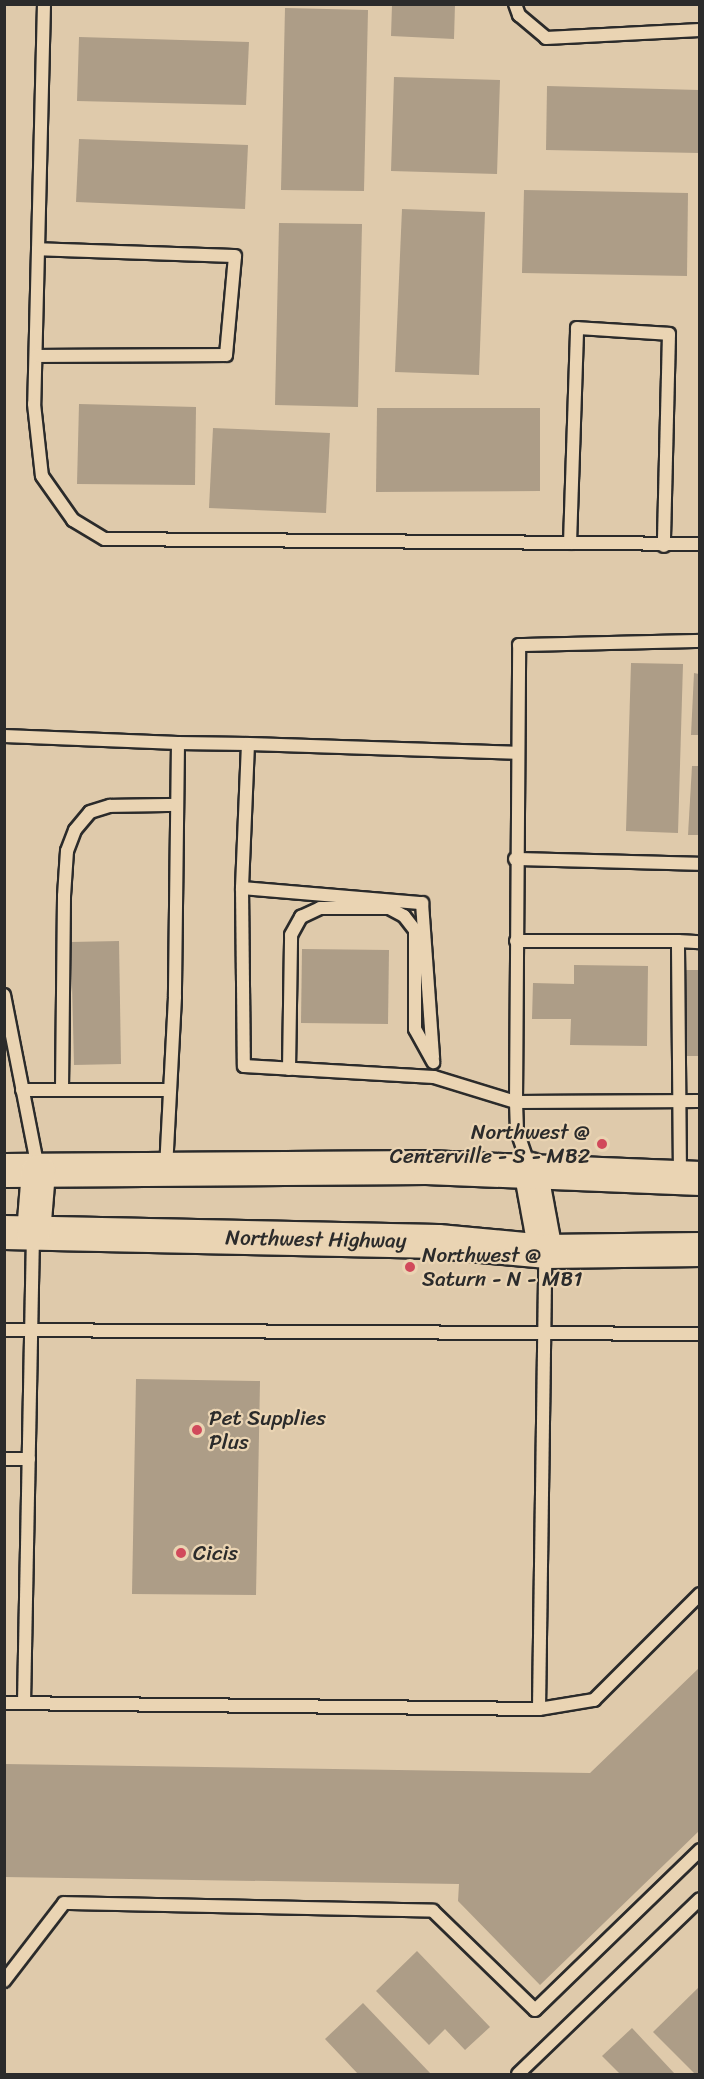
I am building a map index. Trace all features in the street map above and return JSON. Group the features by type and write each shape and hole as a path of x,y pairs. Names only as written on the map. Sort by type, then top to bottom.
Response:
{"main road":[{"path":"530,1169 545,1251"},
{"path":"4,1170 530,1169 690,1178"},
{"path":"19,1232 38,1171"},
{"name":"Northwest Highway","path":"19,1232 438,1240 545,1251 699,1249"}],"lane":[{"path":"44,4 34,404 42,476 73,520 105,539 570,543 664,546 699,544"},
{"path":"515,4 519,15 546,39 699,30"},
{"path":"36,356 226,355 234,256 38,249"},
{"path":"570,543 577,327 669,334 664,546"},
{"path":"530,1169 517,1131 516,1102 515,859 519,645 699,641"},
{"path":"4,736 517,753"},
{"path":"166,1170 178,742"},
{"path":"248,744 242,888 244,1066 434,1077 516,1102 699,1101"},
{"path":"62,1089 64,896 67,851 75,830 90,812 110,806 177,805"},
{"path":"515,859 699,864"},
{"path":"242,888 422,903 434,1077"},
{"path":"289,1069 291,935 301,917 320,908 389,908 404,916 416,930 415,1029 433,1062"},
{"path":"516,941 699,942"},
{"path":"678,941 679,1102 690,1178"},
{"path":"4,995 9,1052 22,1090 38,1171"},
{"path":"22,1090 170,1090"},
{"path":"19,1232 34,1332 24,1703"},
{"path":"539,1709 545,1251"},
{"path":"4,1330 544,1336 699,1334"},
{"path":"4,1459 29,1459"},
{"path":"4,1703 539,1709 594,1700 699,1594"},
{"path":"4,1981 64,1903 433,1911 535,2010 699,1850"},
{"path":"518,2074 699,1899"}],"building":[{"path":"392,4 455,4 454,39 391,36"},
{"path":"285,8 368,10 364,191 281,190"},
{"path":"79,37 249,42 246,105 77,101"},
{"path":"394,77 500,80 497,174 391,171"},
{"path":"547,86 699,90 699,153 546,150"},
{"path":"79,139 248,145 245,209 76,202"},
{"path":"524,190 688,193 687,276 522,273"},
{"path":"402,209 485,212 479,375 395,372"},
{"path":"279,223 362,224 358,407 275,405"},
{"path":"79,404 196,407 195,485 77,484"},
{"path":"377,408 540,408 540,491 376,492"},
{"path":"213,428 330,433 326,513 209,508"},
{"path":"631,663 683,664 678,833 626,831"},
{"path":"694,673 699,674 699,735 691,735"},
{"path":"692,766 699,766 699,835 688,835"},
{"path":"119,941 121,1064 74,1065 71,942"},
{"path":"302,949 389,950 388,1024 301,1023"},
{"path":"574,965 648,966 647,1046 570,1045 571,1019 532,1019 533,983 574,984"},
{"path":"686,970 699,970 699,1056 686,1056"},
{"path":"136,1379 260,1381 256,1595 132,1594"},
{"path":"699,1668 699,1831 540,1985 458,1901 459,1884 4,1877 4,1764 590,1773"},
{"path":"417,1951 490,2027 465,2050 445,2029 429,2045 376,1991"},
{"path":"699,1987 699,2074 695,2074 653,2032"},
{"path":"363,2003 431,2074 358,2074 325,2039"},
{"path":"632,2028 675,2074 620,2074 602,2056"}],"place":[{"name":"Northwest @ Centerville - S - MB2","path":"602,1144"},
{"name":"Northwest @ Saturn - N - MB1","path":"410,1267"},
{"name":"Pet Supplies Plus","path":"197,1430"},
{"name":"Cicis","path":"181,1553"}]}
